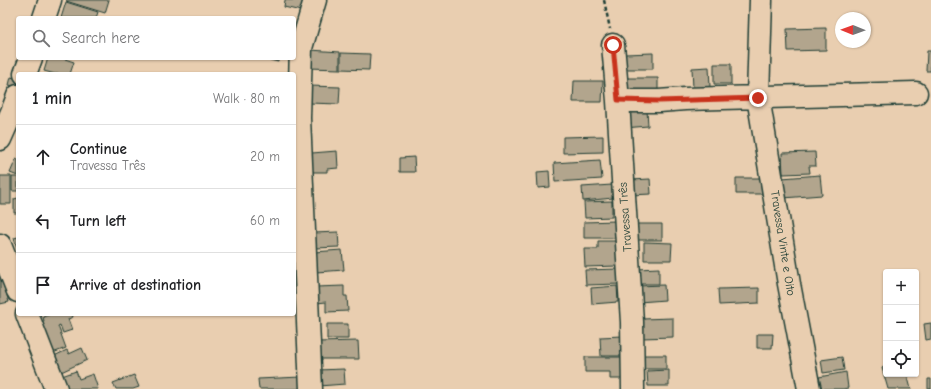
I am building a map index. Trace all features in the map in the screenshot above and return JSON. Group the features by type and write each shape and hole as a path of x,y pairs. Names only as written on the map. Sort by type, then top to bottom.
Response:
{"street":[{"path":"45,16 50,0"},
{"path":"311,389 300,118 301,48 315,0"},
{"name":"Travessa Vinte e Oito","path":"761,0 758,98 808,389"},
{"name":"Travessa Três","path":"613,45 618,100 632,322 633,389"},
{"path":"27,72 30,60"},
{"path":"618,100 659,101 916,93"},
{"path":"0,139 16,101"},
{"path":"0,245 16,286"},
{"path":"28,316 56,389"}],"path":[{"path":"604,0 613,45"}],"building":[{"path":"109,0 105,13 66,1"},
{"path":"285,0 303,0 301,11 284,7"},
{"path":"66,2 98,12 97,16 62,16"},
{"path":"826,28 826,50 788,51 787,29"},
{"path":"310,50 340,52 340,69 309,68"},
{"path":"927,51 931,51 931,71 926,71"},
{"path":"341,53 370,54 369,70 341,69"},
{"path":"653,53 653,69 625,69 625,54"},
{"path":"47,60 68,60 74,62 71,72 44,71"},
{"path":"714,64 731,64 731,84 714,84"},
{"path":"709,67 710,87 693,88 692,68"},
{"path":"11,77 16,78 16,87 9,85"},
{"path":"626,78 658,78 658,94 626,94"},
{"path":"574,81 603,81 602,102 573,102"},
{"path":"310,86 340,87 339,104 309,103"},
{"path":"647,110 648,126 624,128 623,111"},
{"path":"603,136 603,152 563,153 563,137"},
{"path":"337,151 338,168 327,169 327,172 312,172 312,153"},
{"path":"815,152 816,166 809,166 810,173 783,174 782,153"},
{"path":"414,157 415,172 400,172 400,158"},
{"path":"16,159 16,175 10,173"},
{"path":"600,160 602,179 555,182 554,163"},
{"path":"549,171 550,187 538,188 537,172"},
{"path":"820,175 822,195 783,198 782,178"},
{"path":"0,176 11,176 11,204 0,204"},
{"path":"12,177 16,177 16,191 12,191"},
{"path":"736,178 763,178 762,194 736,194"},
{"path":"650,179 651,194 631,195 631,180"},
{"path":"612,185 613,198 583,201 582,187"},
{"path":"16,198 16,213 14,213 14,199"},
{"path":"612,201 612,217 585,218 584,202"},
{"path":"616,221 616,238 584,238 584,222"},
{"path":"636,224 662,224 662,240 636,240"},
{"path":"338,232 339,247 315,248 314,233"},
{"path":"598,241 616,241 617,266 585,267 584,249 598,249"},
{"path":"644,242 672,243 671,260 644,260"},
{"path":"342,250 344,270 316,272 314,252"},
{"path":"659,268 659,284 637,284 637,269"},
{"path":"619,269 620,284 586,285 585,270"},
{"path":"0,274 9,302 0,304"},
{"path":"664,285 665,300 639,302 638,286"},
{"path":"344,286 344,296 347,296 348,311 326,312 326,302 317,303 316,287"},
{"path":"617,286 618,302 592,304 591,288"},
{"path":"759,288 759,303 719,305 718,289"},
{"path":"73,316 68,319 72,330 63,333 60,325 58,326 66,348 50,354 39,323 44,321 43,317"},
{"path":"673,318 673,337 642,338 642,319"},
{"path":"931,323 931,339 926,340 924,324"},
{"path":"327,324 348,324 348,339 327,339"},
{"path":"757,334 773,334 772,348 757,348"},
{"path":"623,336 623,356 601,356 600,337"},
{"path":"358,341 359,359 319,359 318,342"},
{"path":"82,348 87,360 59,373 52,357 67,350 69,354"},
{"path":"640,355 666,355 666,369 640,369"},
{"path":"585,357 624,357 624,379 610,379 610,372 585,372"},
{"path":"842,357 844,370 823,373 821,360"},
{"path":"344,369 345,384 319,386 318,370"},
{"path":"669,370 669,386 648,386 647,371"},
{"path":"76,371 79,379 93,374 98,389 66,389 62,376"},
{"path":"846,372 848,388 822,389 819,377"},
{"path":"134,375 139,387 133,389 116,389 113,383"},
{"path":"301,377 301,389 259,389 258,379"},
{"path":"885,377 908,377 911,389 888,389"},
{"path":"928,379 931,379 931,389 928,389"}],"route":[{"path":"613,45 618,100 659,101 685,99 758,98"}]}
